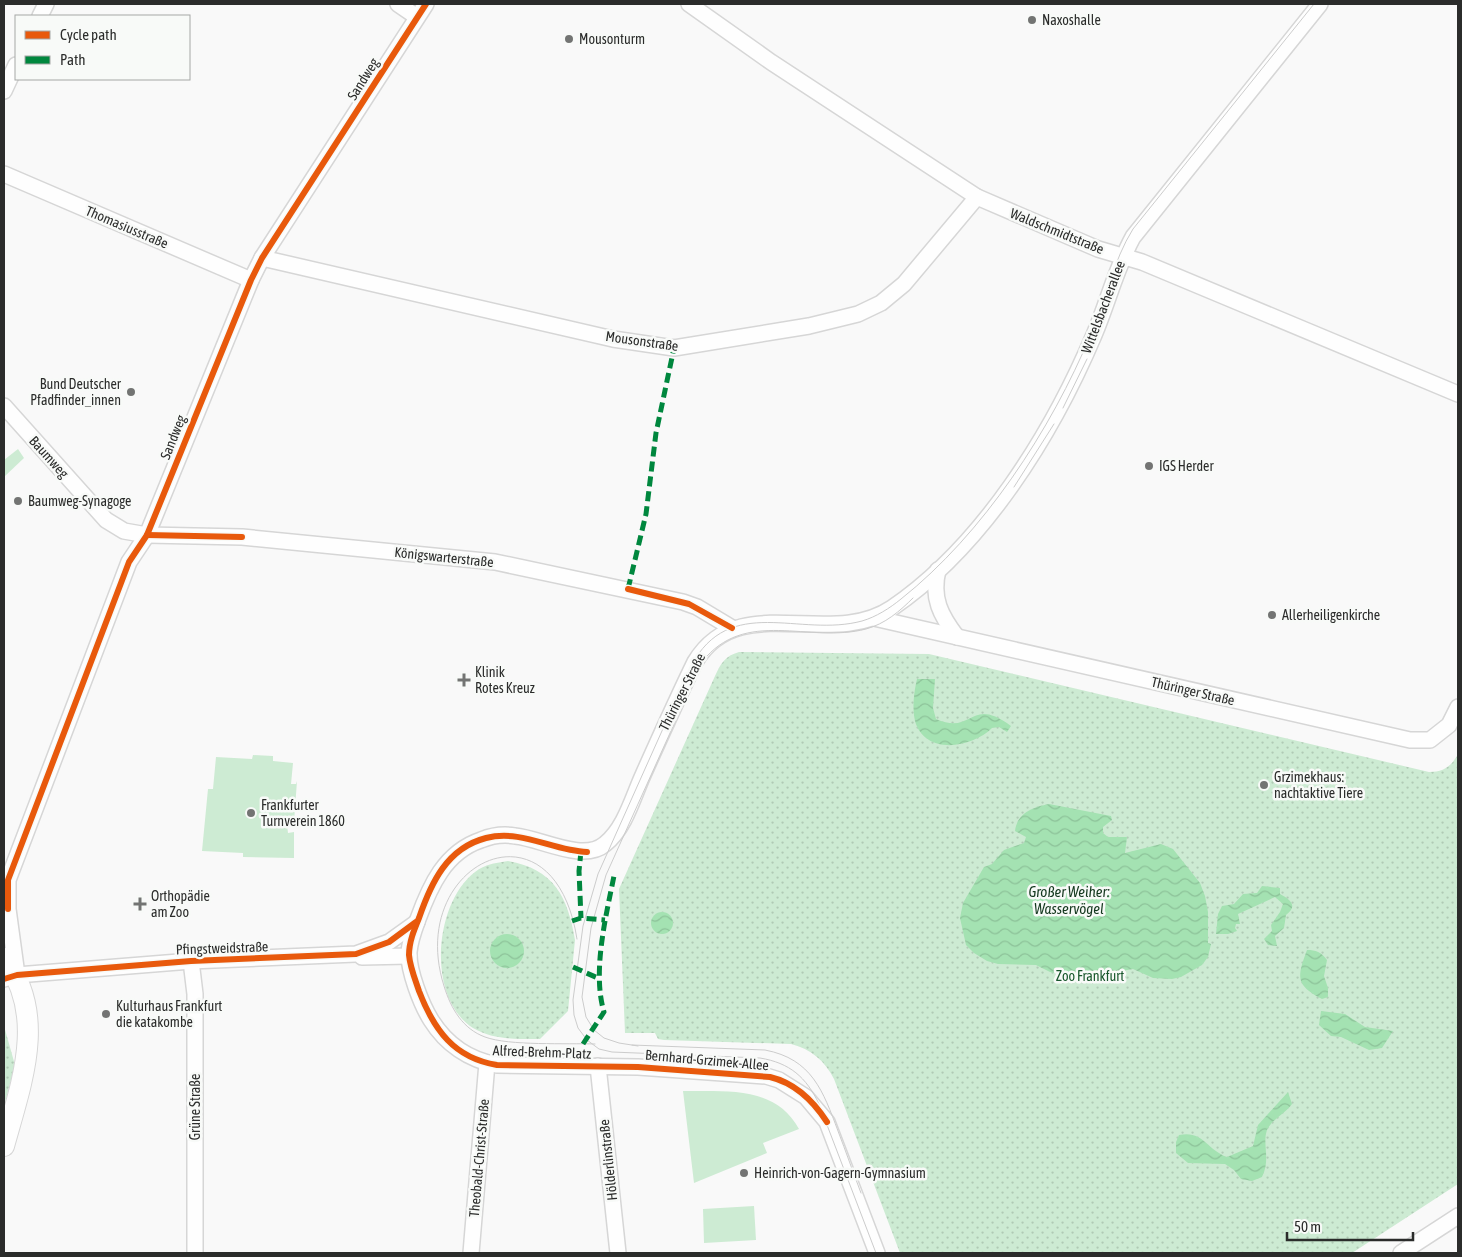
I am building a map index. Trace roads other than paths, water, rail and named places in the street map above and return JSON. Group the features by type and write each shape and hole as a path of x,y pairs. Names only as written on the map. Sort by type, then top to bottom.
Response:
{"main road":[{"path":"4,958 10,977 24,996 28,1042 22,1079 4,1146"}],"street":[{"path":"398,4 417,17"},
{"name":"Sandweg","path":"10,977 8,880 129,562 147,535 251,280 262,258 426,4"},
{"name":"Waldschmidtstraße","path":"689,4 771,62 977,197 1098,249 1142,262 1458,394"},
{"name":"Wittelsbacherallee","path":"874,618 897,604 938,570 970,537 1009,488 1059,407 1095,335 1122,256 1137,230 1315,7"},
{"path":"4,90 15,67"},
{"name":"Thomasiusstraße","path":"4,174 251,280"},
{"name":"Mousonstraße","path":"262,258 613,339 674,348 809,326 858,314 881,303 909,278 977,197"},
{"name":"Baumweg","path":"4,406 106,520 124,531 147,535"},
{"name":"Königswarterstraße","path":"147,535 242,537 495,562 683,602 697,607 732,628"},
{"path":"938,570 934,587 938,606 957,637"},
{"name":"Thüringer Straße","path":"587,852 601,847 616,831 695,662 709,643 732,628 760,624 849,624 874,618 1410,740 1430,740 1449,725 1458,707"},
{"name":"Alfred-Brehm-Platz","path":"587,852 515,836 496,836 478,840 463,848 443,867 430,889 411,938 409,956 414,977 433,1023 457,1048 468,1056 487,1063 598,1066"},
{"name":"Pfingstweidstraße","path":"331,956 356,954 375,949 400,936 418,920"},
{"name":"Pfingstweidstraße","path":"10,977 191,961 331,956 409,956"},
{"name":"Grüne Straße","path":"191,961 195,994 196,1253"},
{"name":"Theobald-Christ-Straße","path":"471,1253 487,1063"},
{"name":"Bernhard-Grzimek-Allee","path":"598,1066 775,1078 806,1096 828,1122 877,1253"},
{"name":"Hölderlinstraße","path":"598,1066 618,1253"},
{"path":"1401,1253 1458,1216"}],"water":[{"path":"917,679 935,679 933,708 936,719 948,723 958,723 987,714 997,717 1011,726 1007,732 999,727 992,728 983,735 961,744 938,744 928,740 920,732 915,721 914,700"},
{"name":"Großer Weiher: Wasservögel","path":"1049,804 1111,816 1112,820 1103,827 1103,833 1108,837 1127,837 1125,853 1161,844 1173,849 1200,883 1205,896 1208,912 1208,943 1211,944 1208,957 1202,965 1181,977 1172,979 1153,978 1133,969 1111,973 1095,970 1075,977 1050,972 1036,965 998,964 987,961 974,953 966,945 960,918 963,903 984,867 992,864 1004,850 1024,843 1026,837 1015,831 1022,815 1032,809"},
{"path":"1262,886 1280,888 1280,894 1292,903 1292,909 1286,915 1284,928 1275,936 1277,946 1268,945 1264,939 1272,931 1271,925 1283,904 1275,897 1238,914 1240,924 1236,924 1235,928 1237,931 1228,934 1216,934 1218,914 1222,906 1234,904 1243,894 1257,893"},
{"path":"662,912 670,915 673,923 670,931 662,934 654,931 651,923 654,915"},
{"path":"507,934 519,939 524,951 519,963 507,968 495,963 490,951 495,939"},
{"path":"1307,950 1318,952 1327,960 1324,976 1328,988 1328,997 1322,999 1313,994 1303,984 1300,974"},
{"path":"1321,1011 1345,1014 1365,1027 1393,1031 1382,1048 1369,1050 1341,1037 1331,1036 1319,1025"},
{"path":"1288,1092 1292,1104 1267,1130 1265,1141 1266,1164 1262,1177 1252,1181 1241,1179 1234,1170 1225,1164 1188,1163 1176,1153 1176,1142 1179,1135 1187,1134 1194,1135 1227,1157 1253,1146 1258,1125"}],"tram line":[{"path":"876,1253 819,1104 809,1086 796,1073 771,1060 760,1058 612,1052 599,1049 587,1040 578,1028 574,1015 573,1000 583,926 598,874 691,666 707,644 725,631 746,624 768,622 838,625 862,621 883,612 931,573 960,544 987,512 1012,478 1056,407 1091,334 1120,254 1133,229 1314,4"},
{"path":"1063,408 1087,359"},
{"path":"1014,487 1054,424"},
{"path":"638,1046 604,1038 594,1030 586,1017 582,997 591,928 606,875 702,662 719,645 738,636 758,631 779,630 822,633 866,629 880,624 903,608 913,598"},
{"path":"577,939 563,894 541,867 515,857 487,861 463,878 445,906 438,943 444,986 450,1003 470,1029 485,1037 508,1042 595,1044"},
{"path":"632,1045 765,1050 781,1054 794,1061 805,1069 821,1090 861,1193"}],"place":[{"name":"Naxoshalle","path":"1032,20"},
{"name":"Mousonturm","path":"569,39"},
{"name":"Bund Deutscher Pfadfinder_innen","path":"131,392"},
{"name":"IGS Herder","path":"1149,466"},
{"name":"Baumweg-Synagoge","path":"18,501"},
{"name":"Allerheiligenkirche","path":"1272,615"},
{"name":"Klinik Rotes Kreuz","path":"464,680"},
{"name":"Grzimekhaus: nachtaktive Tiere","path":"1264,785"},
{"name":"Frankfurter Turnverein 1860","path":"251,813"},
{"name":"Orthopädie am Zoo","path":"140,904"},
{"name":"Kulturhaus Frankfurt die katakombe","path":"106,1014"},
{"name":"Heinrich-von-Gagern-Gymnasium","path":"744,1173"}],"park label":[{"name":"Zoo Frankfurt","path":"1090,976"}]}
